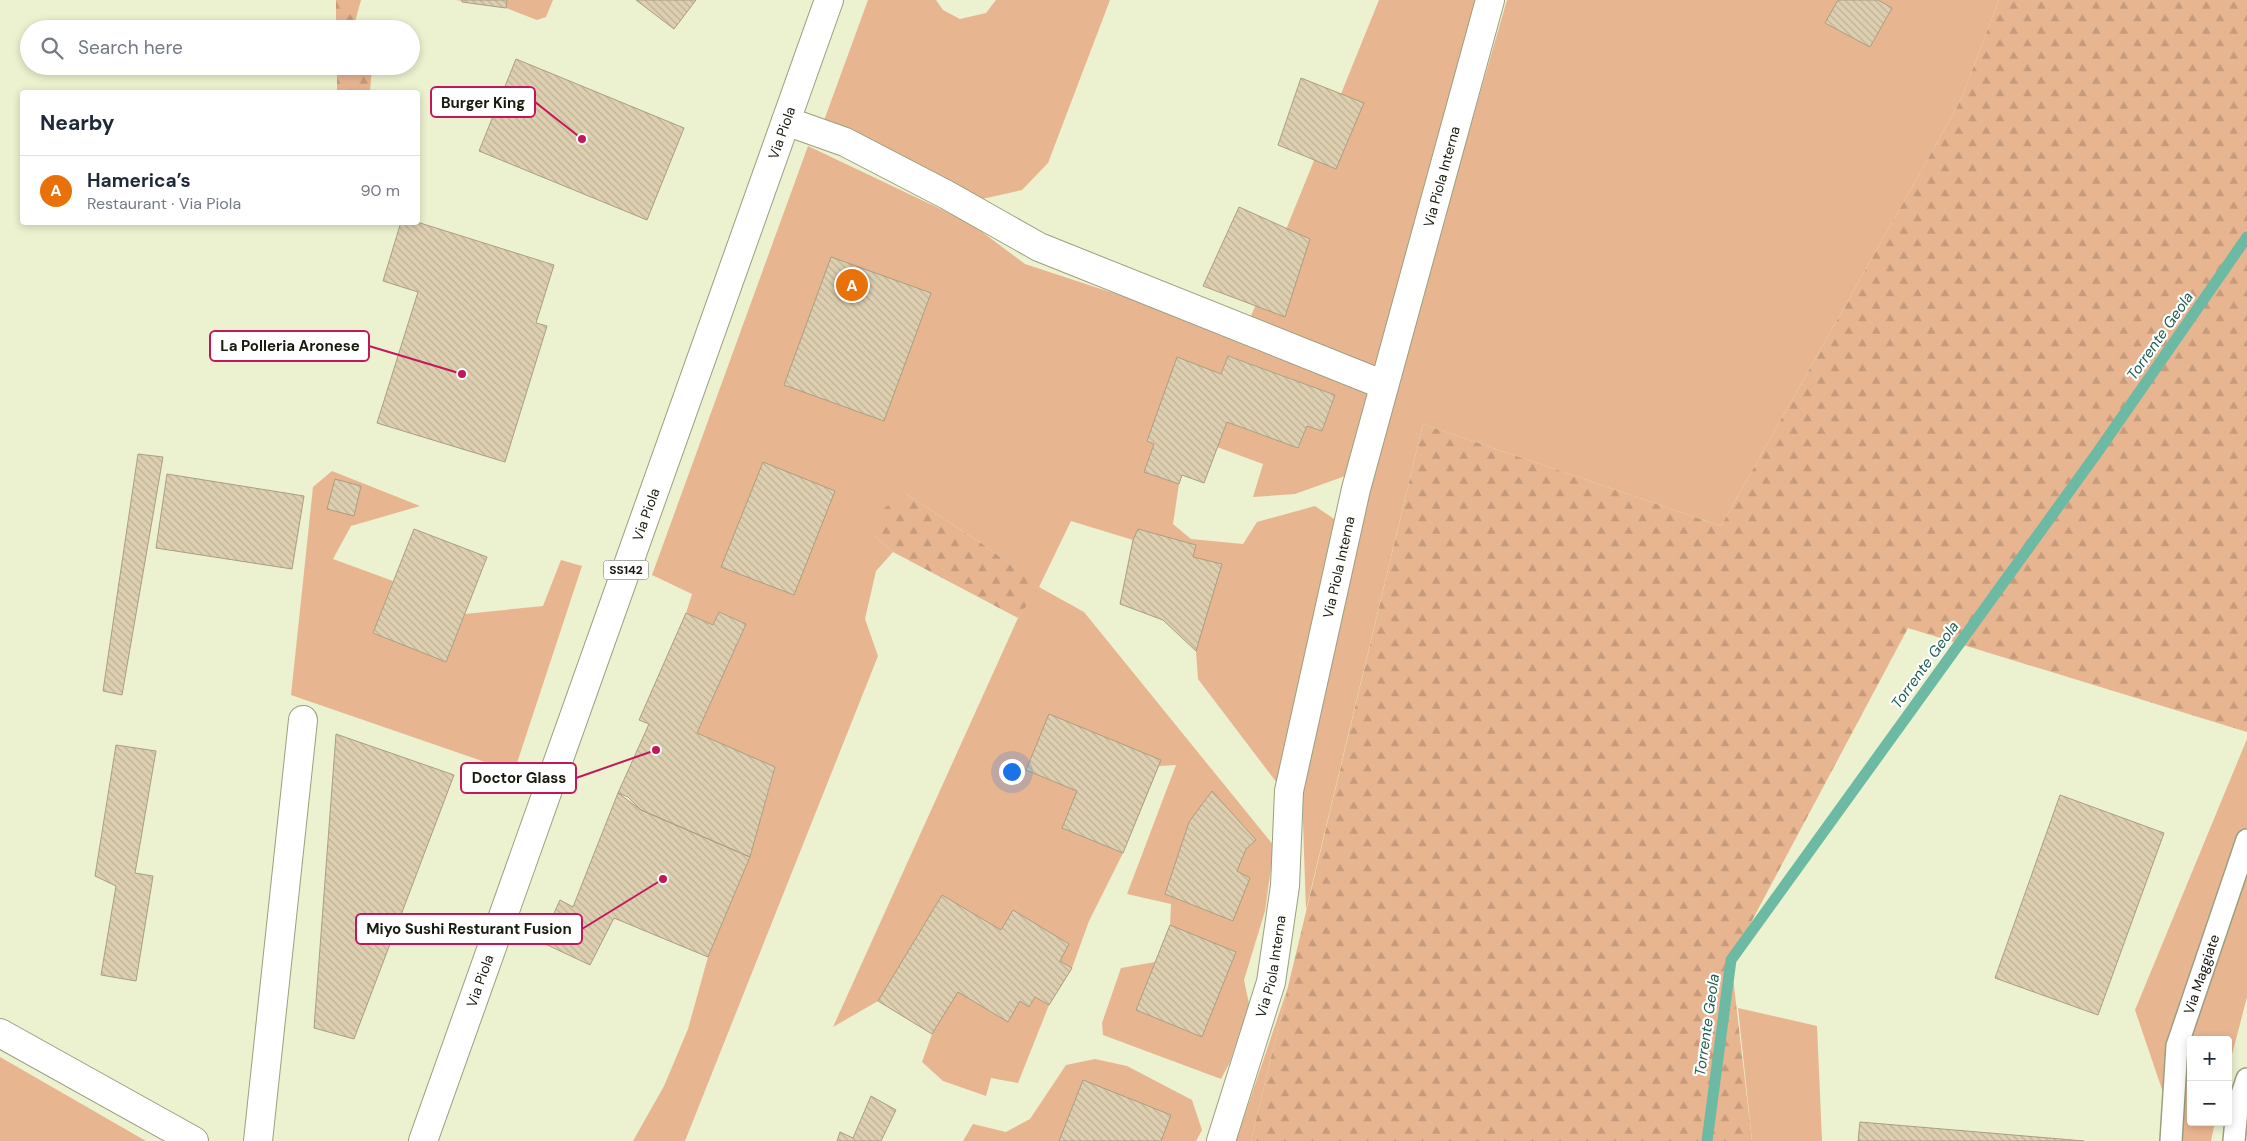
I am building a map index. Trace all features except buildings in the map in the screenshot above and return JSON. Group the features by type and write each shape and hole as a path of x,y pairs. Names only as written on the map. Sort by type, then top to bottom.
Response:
{"street":[{"name":"Via Piola","path":"423,1141 829,0"},
{"name":"Via Piola Interna","path":"1221,1141 1271,982 1285,886 1289,791 1356,488 1490,0"},
{"path":"786,121 845,142 947,195 1039,247 1384,385"},
{"path":"258,1141 302,720"},
{"path":"0,1033 194,1141"}],"lane":[{"name":"Via Maggiate","path":"2171,1141 2177,1046 2247,840"},
{"path":"2234,1141 2237,1109 2247,1079"}],"green space":[{"path":"336,0 361,0 355,20 336,20"},
{"path":"456,0 553,0 546,17 537,20 506,8"},
{"path":"868,0 936,0 943,10 960,19 986,13 996,0 1110,0 1048,163 1022,190 982,199 822,126"},
{"path":"1379,0 1481,0 1435,145 1374,374 1247,326"},
{"path":"1507,0 1999,0 1957,107 1721,526 1423,424 1306,910 1302,793 1386,418"},
{"path":"1999,0 2247,0 2247,732 1908,628 1731,960 1752,1141 1251,1141 1423,424 1721,526 1957,107"},
{"path":"337,75 371,75 370,90 337,90"},
{"path":"808,146 970,223 1025,264 1171,312 1373,388 1348,475 1295,494 1253,497 1263,464 1217,447 1227,422 1298,448 1307,426 1322,431 1335,395 1229,356 1221,374 1177,358 1147,441 1154,444 1144,472 1179,484 1173,524 1191,539 1243,544 1257,522 1315,506 1337,521 1280,787 1198,679 1196,651 1163,620 1120,604 1133,540 1071,521 1039,587 1084,612 1274,846 1265,911 1244,980 1249,1004 1230,1062 1221,1079 1103,1035 1102,1023 1121,968 1155,962 1170,925 1171,904 1127,894 1176,765 1159,766 1123,853 1089,921 1072,968 1049,1005 1018,1083 991,1078 986,1096 943,1081 922,1062 932,1034 878,1001 833,1027 1018,618 1038,587 987,547 906,494 874,536 893,552 876,571 865,619 878,656 685,1141 633,1141 664,1086 688,1029 708,957 750,857 775,768 697,733 746,624 719,612 713,625 686,613 692,594 652,575"},
{"path":"332,471 420,506 351,526 333,559 393,581 373,633 446,661 465,614 543,606 561,560 582,566 514,772 291,695 313,487"},
{"path":"906,494 987,547 1039,587 1018,618 893,552 874,536 881,510"},
{"path":"2247,739 2247,997 2232,1055 2232,1036 2187,1036 2187,1126 2214,1126 2211,1141 2176,1141 2170,1113 2135,1010"},
{"path":"1288,987 1251,1141 1236,1141"},
{"path":"1738,1008 1817,1026 1822,1141 1752,1141"},
{"path":"0,1057 146,1141 0,1141"},
{"path":"1095,1059 1127,1066 1192,1100 1202,1130 1196,1141 963,1141 973,1124 1006,1132 1030,1119 1066,1065"}],"waterway":[{"name":"Torrente Geola","path":"1707,1141 1731,960 2097,453 2247,237"}],"place":[{"name":"Burger King","path":"582,139"},
{"name":"Hamerica’s","path":"852,285"},
{"name":"La Polleria Aronese","path":"462,374"},
{"name":"Doctor Glass","path":"656,750"},
{"name":"Miyo Sushi Resturant Fusion","path":"663,879"}]}
